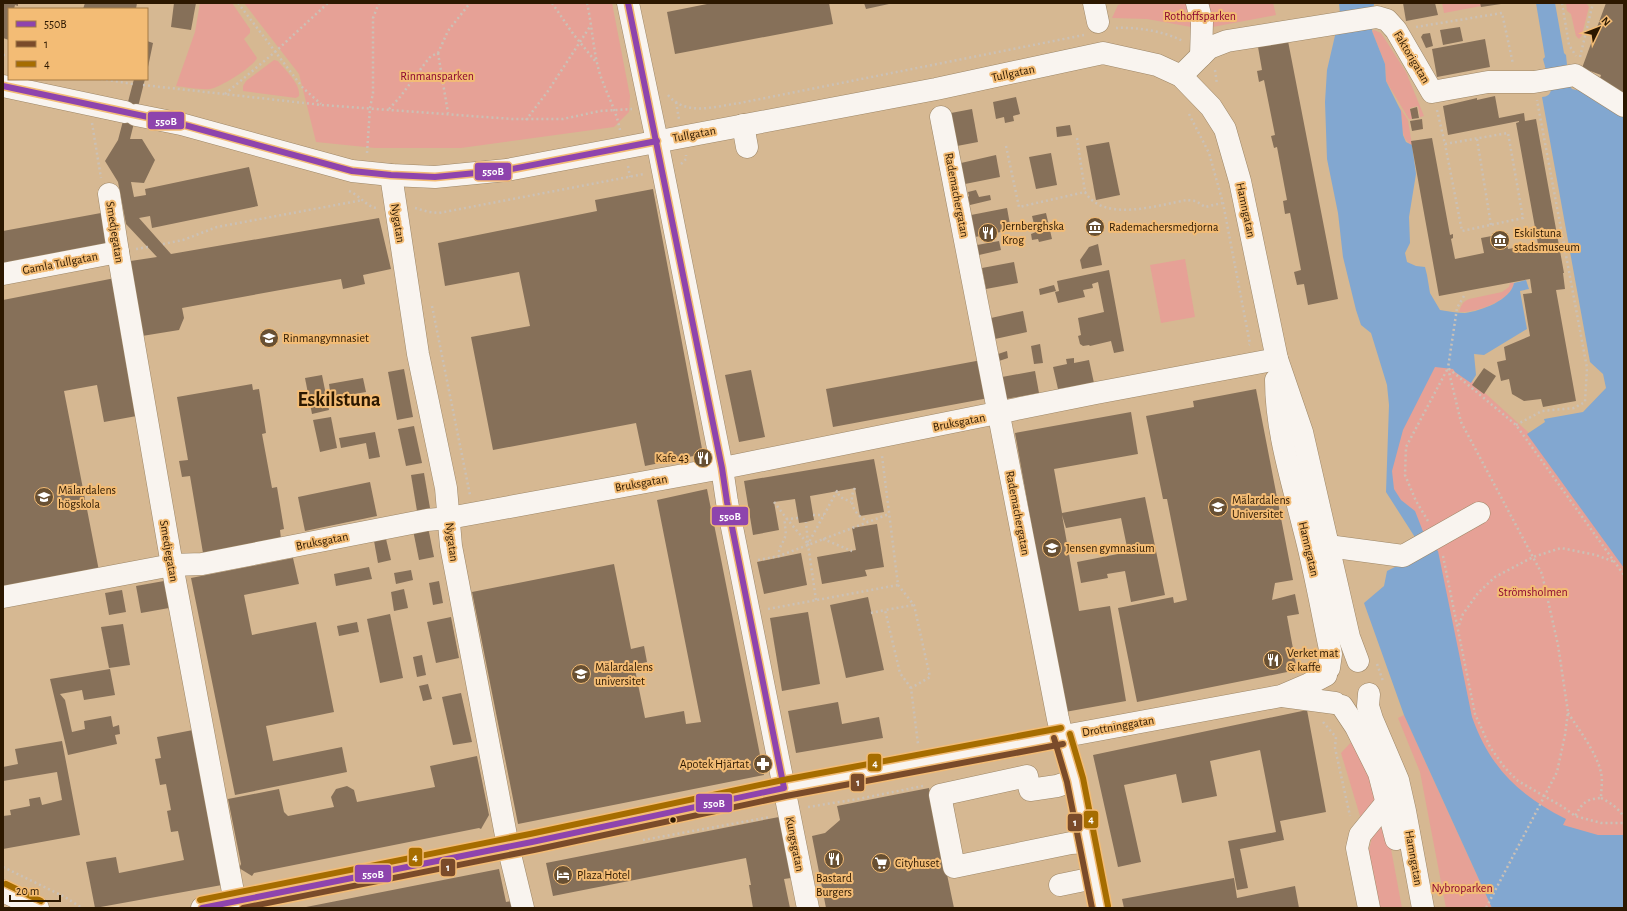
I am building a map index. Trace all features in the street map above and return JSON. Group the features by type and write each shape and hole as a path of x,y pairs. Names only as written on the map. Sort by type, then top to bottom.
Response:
{"street":[{"name":"Kungsgatan","path":"628,3 657,141 808,908"},
{"path":"1197,3 1202,22 1201,56"},
{"name":"Faktorigatan","path":"1181,76 1209,48 1227,41 1375,18 1387,20 1396,30 1432,92 1488,82 1534,81 1575,75 1624,106"},
{"name":"Tullgatan","path":"5,86 181,124 352,171 391,175 435,176 507,170 936,89 1103,54 1157,65 1181,76"},
{"name":"Hamngatan","path":"1181,76 1211,107 1225,129 1240,181 1277,359 1276,392 1282,439 1358,661"},
{"name":"Rademachergatan","path":"942,117 1062,736 1075,780 1100,908"},
{"path":"743,125 747,147"},
{"name":"Nygatan","path":"391,175 418,354 445,480 451,546 508,846 524,908"},
{"name":"Smedjegatan","path":"109,194 172,566 235,904"},
{"name":"Gamla Tullgatan","path":"3,274 118,252"},
{"name":"Bruksgatan","path":"3,597 172,566 202,564 427,520 448,509 722,468 999,414 1096,393 1277,359"},
{"path":"1319,548 1403,556 1479,513"},
{"name":"Hamngatan","path":"1319,548 1331,654 1327,672"},
{"path":"1350,659 1358,661 1369,672 1371,687 1369,694 1358,705 1350,706 1339,704 1329,697 1326,690 1324,683 1327,672 1335,663 1342,660 1350,659"},
{"name":"Drottninggatan","path":"202,908 235,904 784,788 1281,696 1309,684 1327,672"},
{"name":"Hamngatan","path":"1369,694 1368,706 1372,718 1398,780 1423,908"},
{"name":"Drottninggatan","path":"1281,696 1339,704"},
{"name":"Hamngatan","path":"1339,704 1359,733 1379,772 1394,826 1409,908"},
{"path":"1075,780 1057,786 1030,790 1027,776 940,795 954,867 1071,843 1087,842"},
{"path":"1369,908 1358,848 1360,835 1387,802"},
{"path":"1060,885 1094,878"},
{"path":"10,898 38,908"}],"path":[{"path":"238,3 303,88 322,105"},
{"path":"224,94 275,52 328,3"},
{"path":"370,108 372,93 373,18 379,3"},
{"path":"448,114 438,53 448,31 470,3"},
{"path":"552,3 580,42 597,62"},
{"path":"143,85 322,105 526,120 562,119 600,111 615,111 597,62 587,3"},
{"path":"1562,3 1569,45 1579,59 1593,3"},
{"path":"1396,30 1502,13 1534,81 1587,368 1586,402 1574,408 1542,411 1516,425"},
{"path":"676,102 692,109 740,103 1097,22 1140,29 1176,38 1191,45 1201,56"},
{"path":"526,120 548,91 591,25"},
{"path":"388,109 400,97 431,56 438,53"},
{"path":"107,80 133,84"},
{"path":"1432,92 1445,144 1462,231 1523,218 1508,133 1445,144"},
{"path":"92,123 101,178 109,194"},
{"path":"1078,138 1085,192 1089,198 1102,206 1128,210 1187,200 1196,201 1205,207 1223,203"},
{"path":"1477,138 1491,225"},
{"path":"1006,146 1018,207 1085,192"},
{"path":"163,244 183,240 217,227 363,200 372,207 395,206 439,213 645,174"},
{"path":"1464,296 1457,308 1448,368 1406,447 1405,475 1419,506 1428,522 1439,536 1459,627 1475,714 1490,747 1505,768 1518,781 1563,807 1575,816 1601,823 1624,822"},
{"path":"431,299 471,495 448,509"},
{"path":"1448,368 1516,425 1624,575"},
{"path":"1448,368 1461,422 1542,574 1551,610 1568,712 1557,772 1486,908"},
{"path":"880,437 898,585 914,605 930,676 911,688"},
{"path":"855,488 852,494 851,502 858,515 869,522"},
{"path":"808,544 836,491 840,497 851,502"},
{"path":"774,502 808,544"},
{"path":"757,560 779,556 889,514"},
{"path":"813,515 824,515"},
{"path":"787,519 798,518"},
{"path":"779,556 778,551 786,534 784,524 785,520 787,519"},
{"path":"806,522 816,600"},
{"path":"823,539 852,551"},
{"path":"1459,627 1463,614 1478,593 1495,577 1533,557 1561,548 1596,555 1615,562"},
{"path":"767,609 898,585"},
{"path":"871,613 914,605"},
{"path":"885,610 900,673 911,688 918,747"},
{"path":"1568,712 1588,745 1602,773 1600,798"},
{"path":"1336,737 1335,748 1351,817"},
{"path":"1575,816 1582,805 1590,799 1600,798 1615,806 1624,817"},
{"path":"640,840 789,813"},
{"path":"3,867 66,897 82,908"}],"green space":[{"path":"200,3 232,3 250,29 250,33 244,39 257,58 250,66 236,76 221,85 210,89 176,86 195,32"},
{"name":"Rinmansparken","path":"244,3 612,3 630,96 629,112 614,127 461,148 375,148 316,142 299,74"},
{"name":"Rothoffsparken","path":"1125,3 1273,3 1276,15 1202,29 1147,19 1112,18 1118,5"},
{"path":"1442,3 1480,3 1481,6 1444,13"},
{"path":"1566,3 1586,3 1589,7 1582,35 1579,39 1576,36 1571,14 1567,11"},
{"path":"1374,30 1381,33 1406,72 1424,116 1420,117 1418,106 1410,108 1412,119 1409,119 1386,81 1385,64 1372,31"},
{"path":"274,60 278,61 298,87 299,96 296,98 243,91 243,86 246,81"},
{"path":"1398,105 1408,120 1412,145 1407,142 1404,137"},
{"path":"1185,259 1195,317 1161,323 1150,265"},
{"path":"1510,283 1514,283 1507,295 1492,305 1466,312 1459,312 1465,301 1502,292 1509,287"},
{"name":"Strömsholmen","path":"1439,361 1463,373 1528,432 1624,562 1624,840 1596,839 1563,828 1509,788 1466,718 1432,553 1389,488 1393,444 1418,389"},
{"name":"Nybroparken","path":"1404,715 1492,908 1446,908 1420,772 1398,718"},
{"path":"1355,738 1378,801 1372,812 1360,816 1341,753"},
{"path":"1386,822 1402,908 1377,908 1368,855 1372,837"}],"water":[{"path":"1339,3 1374,3 1372,31 1385,64 1386,81 1401,111 1403,135 1406,142 1412,145 1416,174 1409,217 1410,243 1405,253 1407,262 1416,266 1425,267 1430,293 1440,310 1465,313 1479,310 1494,304 1507,295 1512,289 1514,283 1526,280 1529,289 1520,291 1527,329 1484,355 1474,354 1476,375 1471,383 1453,369 1435,367 1403,430 1392,471 1394,489 1401,500 1415,511 1426,539 1438,551 1472,717 1479,735 1497,765 1508,778 1520,790 1534,800 1566,819 1563,825 1598,835 1624,835 1624,908 1492,908 1404,715 1364,603 1384,586 1387,571 1423,553 1418,542 1386,492 1389,405 1387,385 1371,333 1361,325 1356,310 1343,257 1338,213 1327,159 1325,102 1327,70 1340,14"},
{"path":"1536,3 1555,3 1564,53 1566,55 1569,85 1572,89 1594,94 1592,99 1600,104 1624,113 1624,568 1527,434 1545,422 1544,419 1583,412 1606,388 1603,374 1590,362 1542,97 1548,95 1551,89 1543,59 1545,57"}],"building":[{"path":"3,3 18,3 18,6 15,5 14,8 8,8 8,40 3,38"},
{"path":"85,3 137,3 136,8 83,8"},
{"path":"174,3 196,3 191,30 171,27"},
{"path":"712,3 829,3 833,24 675,54 667,12"},
{"path":"864,3 889,3 889,4 866,9"},
{"path":"1403,3 1435,3 1438,15 1406,21"},
{"path":"1480,3 1501,3 1501,4 1481,7"},
{"path":"1606,3 1624,3 1624,95 1599,81 1601,75 1582,68"},
{"path":"1460,27 1463,41 1443,45 1440,30"},
{"path":"1430,33 1433,46 1426,48 1421,37 1423,34"},
{"path":"1485,39 1490,67 1437,77 1432,49"},
{"path":"148,41 153,43 148,67"},
{"path":"1288,41 1338,299 1308,305 1304,284 1297,285 1294,272 1301,270 1290,213 1285,214 1283,201 1287,200 1277,147 1274,148 1271,136 1275,135 1264,80 1259,82 1257,71 1262,70 1258,47"},
{"path":"134,80 145,80 130,139 142,139 155,160 144,183 131,182 134,197 146,195 145,189 249,167 258,206 152,228 150,216 139,218 171,254 379,218 391,269 363,275 365,284 343,289 341,279 182,308 184,318 179,330 142,336 124,262 157,257 126,224 118,182 105,161 118,140"},
{"name":"Eskilstuna stadsmuseum","path":"1495,96 1499,118 1524,113 1525,121 1536,119 1564,273 1565,289 1556,290 1576,401 1543,407 1541,399 1524,401 1512,394 1509,379 1501,381 1497,362 1506,360 1504,347 1530,336 1523,294 1532,293 1530,279 1439,296 1411,141 1432,138 1450,235 1453,234 1453,238 1451,239 1455,259 1484,253 1481,238 1497,235 1505,234 1508,249 1538,244 1516,123 1519,121 1448,135 1443,106 1477,98 1477,100"},
{"path":"1016,97 1020,114 1013,116 1014,121 1005,123 1004,117 996,119 993,102"},
{"path":"1417,107 1419,118 1412,119 1410,109"},
{"path":"972,109 978,142 957,146 951,113"},
{"path":"1422,119 1423,129 1412,131 1410,121"},
{"path":"1070,125 1072,135 1057,137 1056,127"},
{"path":"1109,142 1120,195 1096,200 1086,146"},
{"path":"1051,153 1057,185 1036,189 1029,157"},
{"path":"996,155 1000,177 965,184 961,163"},
{"path":"653,189 703,454 645,466 636,423 493,450 471,337 530,326 519,272 445,286 438,243 597,211 595,200"},
{"path":"976,190 979,197 990,195 991,200 970,205 968,192"},
{"path":"1007,208 1011,230 975,237 971,215"},
{"path":"101,213 108,251 3,272 3,231"},
{"path":"1046,213 1052,239 1039,242 1038,239 1032,240 1031,234 1036,232 1032,216"},
{"path":"999,241 1001,250 979,255 977,245"},
{"path":"1098,244 1102,265 1082,269 1080,260 1089,247"},
{"path":"1014,262 1018,283 986,289 982,268"},
{"path":"1109,270 1124,351 1114,353 1111,341 1090,346 1083,346 1080,344 1078,336 1081,335 1078,318 1104,312 1098,282 1092,284 1093,288 1083,290 1085,297 1058,303 1055,292 1059,291 1057,281"},
{"name":"Mälardalens högskola","path":"115,278 142,415 104,422 97,385 64,391 99,571 3,589 3,300"},
{"path":"1054,285 1056,291 1040,295 1039,289"},
{"path":"1023,311 1027,332 995,339 991,318"},
{"path":"1040,344 1043,363 1034,364 1031,346"},
{"path":"1007,351 1008,358 999,361 998,354"},
{"path":"1074,358 1074,363 1089,360 1094,383 1058,389 1053,367 1067,364 1066,359"},
{"path":"987,359 994,397 833,427 826,389"},
{"path":"1484,368 1496,376 1484,394 1472,385"},
{"path":"404,369 413,417 397,420 388,372"},
{"path":"751,370 765,437 739,442 725,375"},
{"path":"1035,371 1039,393 1006,399 1002,377"},
{"path":"322,375 329,410 312,414 305,378"},
{"path":"363,378 366,392 331,398 329,384"},
{"path":"252,384 253,390 259,389 266,433 262,434 272,488 277,487 284,529 280,530 281,539 203,553 190,476 182,477 179,461 188,460 177,397"},
{"name":"Mälardalens Universitet","path":"1256,389 1293,580 1275,583 1272,600 1295,594 1299,614 1287,616 1297,670 1137,702 1118,608 1173,597 1174,603 1187,600 1167,499 1163,499 1146,416 1194,407 1193,401"},
{"path":"1131,412 1138,454 1054,469 1062,513 1145,497 1165,595 1131,602 1125,571 1107,574 1108,578 1081,583 1077,562 1128,552 1121,518 1066,528 1062,515 1079,611 1110,606 1126,701 1065,712 1015,433"},
{"path":"331,417 337,448 320,452 313,420"},
{"path":"414,426 422,463 406,466 398,429"},
{"path":"375,432 380,457 369,459 366,443 341,448 339,438"},
{"path":"874,459 884,512 860,516 855,488 810,496 814,520 806,522 799,523 795,499 774,502 779,530 753,535 744,481"},
{"path":"424,473 430,508 417,511 411,475"},
{"path":"370,482 377,516 305,531 298,497"},
{"path":"707,489 764,775 518,824 472,592 614,564 631,649 644,646 647,662 634,665 645,718 684,711 686,724 701,722 657,500"},
{"path":"877,524 884,567 865,570 867,576 822,584 817,557 856,550 852,528"},
{"path":"428,527 434,557 419,560 413,530"},
{"path":"386,539 391,560 378,563 374,541"},
{"path":"801,553 807,585 764,594 757,562"},
{"path":"293,558 299,584 244,595 252,635 316,622 334,712 266,726 273,761 342,747 347,772 235,795 191,578"},
{"path":"369,567 372,579 336,586 334,574"},
{"path":"411,570 413,580 396,584 394,573"},
{"path":"164,581 169,608 141,613 136,586"},
{"path":"439,581 443,603 433,605 429,583"},
{"path":"404,589 408,608 394,611 391,592"},
{"path":"122,590 126,612 109,615 105,593"},
{"path":"868,597 884,670 846,678 830,605"},
{"path":"808,612 820,684 782,691 770,618"},
{"path":"390,614 403,678 380,683 367,619"},
{"path":"451,617 459,658 436,663 427,622"},
{"path":"357,622 359,632 339,636 337,626"},
{"path":"123,624 130,665 109,668 101,627"},
{"path":"422,655 426,675 417,677 413,657"},
{"path":"110,669 115,695 84,700 82,690 60,694 65,700 72,732 85,729 84,721 111,716 113,727 119,725 120,734 115,735 117,744 68,755 50,679"},
{"path":"428,684 432,699 423,701 419,686"},
{"path":"461,693 472,742 453,745 442,697"},
{"path":"838,702 842,724 879,717 883,738 796,753 788,711"},
{"path":"1307,710 1326,812 1280,821 1284,840 1240,849 1248,888 1237,890 1228,841 1276,832 1260,750 1210,761 1217,796 1182,803 1176,774 1124,785 1141,862 1118,867 1093,755"},
{"path":"193,730 222,885 95,908 86,862 116,857 119,873 184,860 178,831 171,832 167,811 171,810 166,784 160,785 155,759 161,758 157,737"},
{"path":"62,741 80,835 3,849 3,816 11,815 10,810 30,806 29,799 40,797 42,805 62,800 57,772 3,781 3,767 18,764 15,749"},
{"path":"477,756 489,815 481,829 479,828 254,873 252,876 239,868 241,864 228,799 279,789 284,812 288,816 334,807 331,797 336,789 347,786 354,790 357,802 435,787 430,766"},
{"name":"Cityhuset","path":"929,788 954,908 826,908 812,836 825,833 840,820 837,806"},
{"path":"779,817 791,878 784,879 790,908 753,908 749,885 751,885 746,858 553,896 546,863"},
{"path":"499,869 506,902 512,901 514,908 301,908"},
{"path":"1234,878 1237,898 1295,886 1299,908 1124,908 1122,899"}],"transit line":[{"name":"550B","path":"202,908 532,842 784,788 727,502 722,468 628,3"},
{"name":"550B","path":"3,86 181,124 352,171 391,175 435,177 507,170 657,141"},
{"name":"4","path":"200,900 530,834 783,780 1061,728"},
{"name":"4","path":"1070,734 1083,778 1108,906"},
{"name":"1","path":"1054,738 1067,782 1092,908"},
{"name":"1","path":"243,908 534,850 786,796 1063,744"},
{"name":"4","path":"6,884 41,901"}],"place":[{"name":"Rademachersmedjorna","path":"1095,227"},
{"name":"Jernberghska Krog","path":"988,233"},
{"name":"Eskilstuna stadsmuseum","path":"1500,240"},
{"name":"Rinmangymnasiet","path":"269,338"},
{"name":"Kafe 43","path":"703,458"},
{"name":"Mälardalens högskola","path":"44,497"},
{"name":"Mälardalens Universitet","path":"1218,507"},
{"name":"Jensen gymnasium","path":"1052,548"},
{"name":"Verket mat & kaffe","path":"1273,660"},
{"name":"Mälardalens universitet","path":"581,674"},
{"name":"Apotek Hjärtat","path":"763,764"},
{"name":"Bastard Burgers","path":"834,859"},
{"name":"Cityhuset","path":"881,863"},
{"name":"Plaza Hotel","path":"563,875"}],"district":[{"name":"Eskilstuna","path":"339,400"}]}
